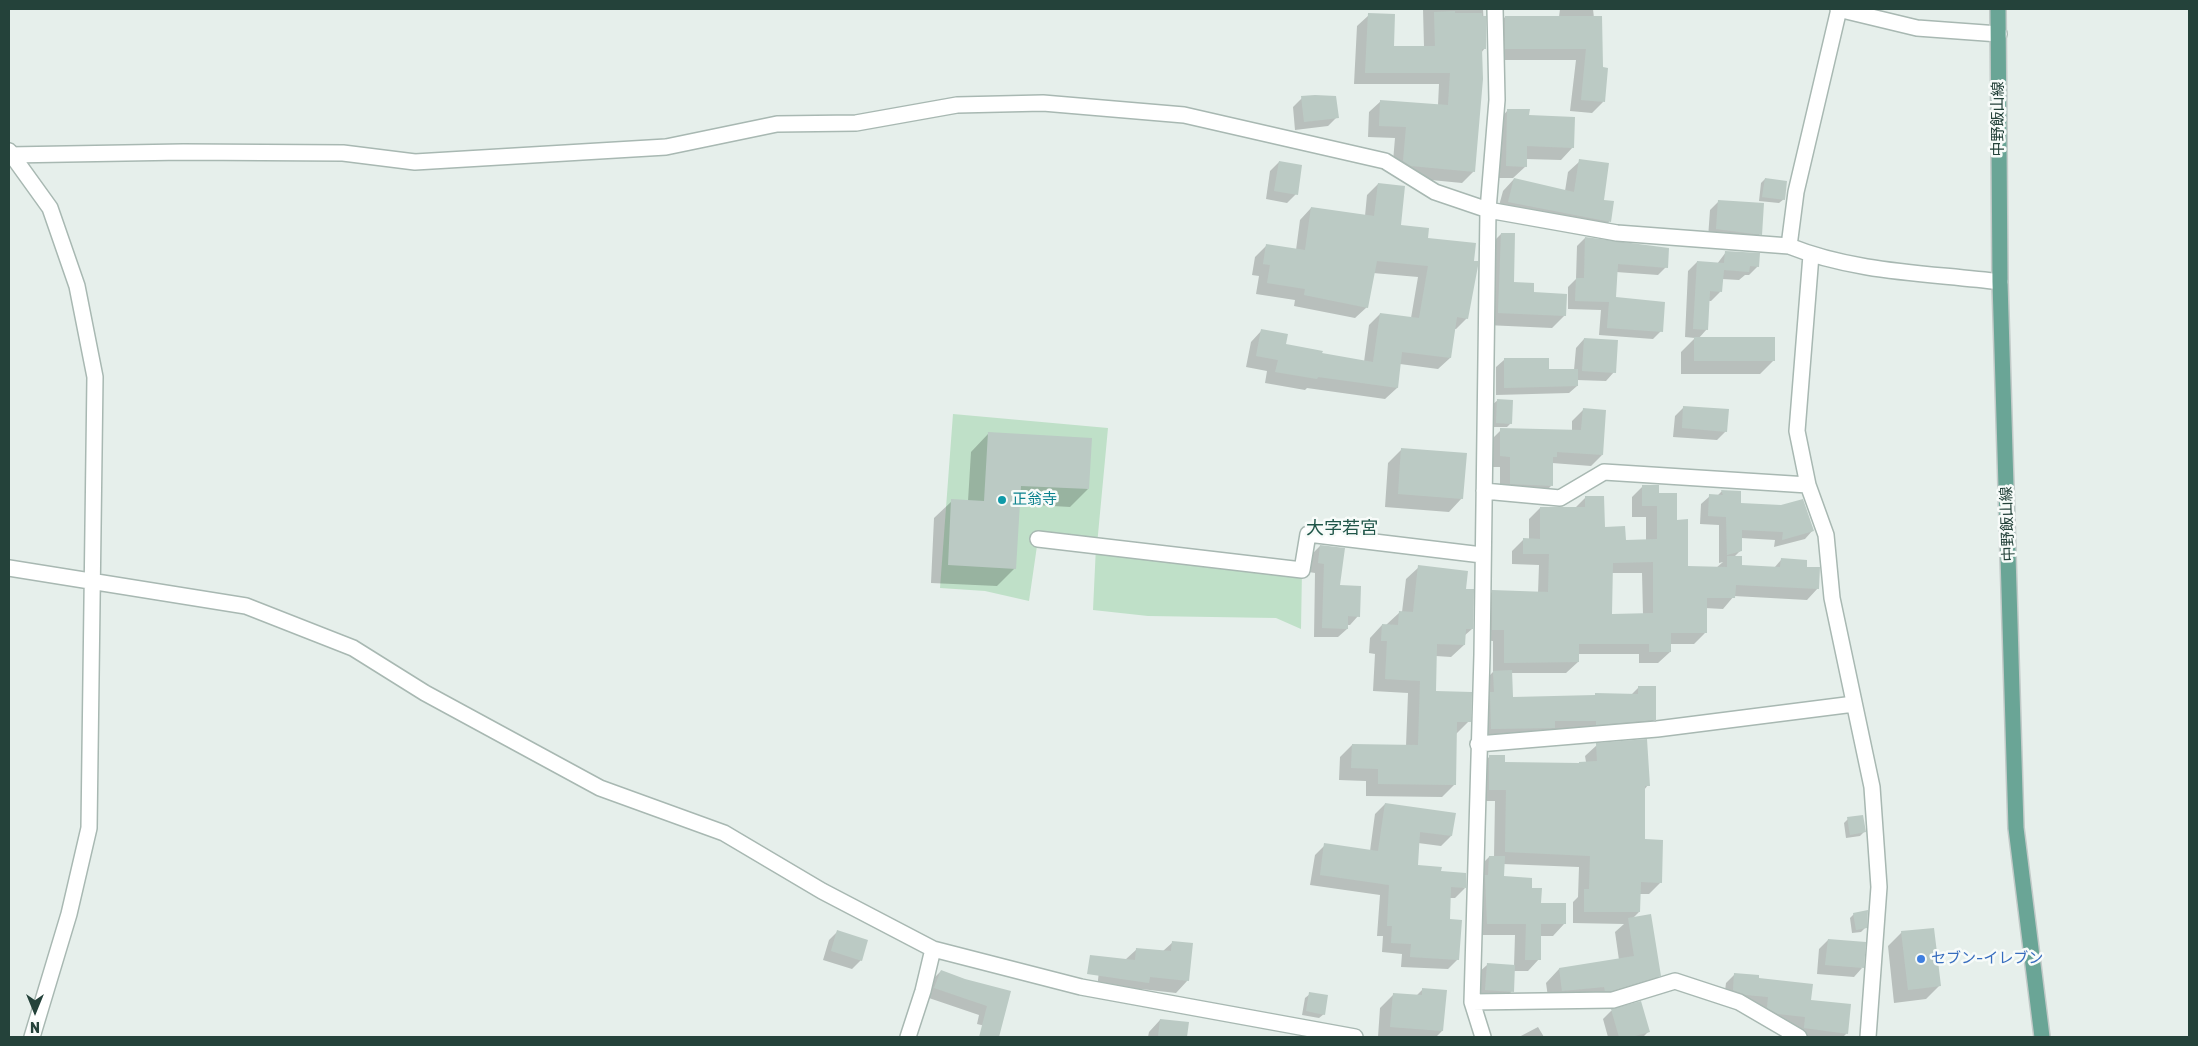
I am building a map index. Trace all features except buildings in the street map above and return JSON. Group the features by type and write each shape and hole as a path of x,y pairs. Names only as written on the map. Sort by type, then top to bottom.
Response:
{"main road":[{"name":"中野飯山線","path":"1998,9 2000,282 2016,828 2042,1037"}],"street":[{"path":"1483,1037 1472,1002 1482,655 1488,210 1497,100 1495,9"},
{"path":"1789,246 1796,192 1838,9 1917,28 1998,34"},
{"path":"10,154 343,153 415,162 666,147 777,124 856,122 957,106 1043,103 1184,115 1385,161 1435,192 1488,210 1617,233 1789,246 1811,255 1857,266 2000,282"},
{"path":"10,154 50,208 77,286 94,378 89,828 69,914 32,1037"},
{"path":"1811,255 1797,431 1808,485 1826,535 1832,598 1872,787 1879,887 1868,1037"},
{"path":"1484,491 1560,498 1604,472 1808,485"},
{"path":"1038,539 1302,570 1308,534 1482,556"},
{"path":"9,568 246,606 353,648 425,693 600,788 724,833 822,891 933,949 1081,987 1296,1033 1356,1037"},
{"path":"1478,744 1657,729 1854,704"},
{"path":"908,1037 923,991 933,949"},
{"path":"1472,1002 1613,1000 1675,981 1739,1002 1799,1037"}],"green space":[{"path":"953,414 1108,428 1097,545 1302,570 1301,629 1276,618 1148,616 1093,610 1096,546 1038,539 1029,601 985,591 940,588"}],"place":[{"name":"正翁寺","path":"1002,500"},
{"name":"セブン-イレブン","path":"1921,959"}],"district":[{"name":"大字若宮","path":"1342,529"}]}
